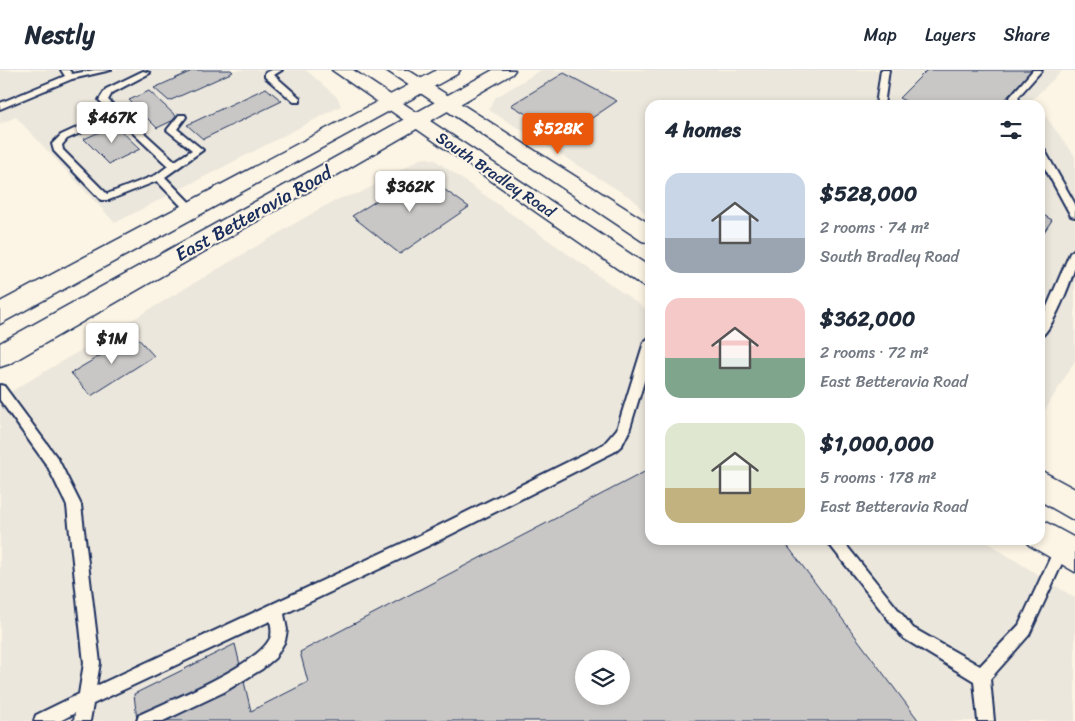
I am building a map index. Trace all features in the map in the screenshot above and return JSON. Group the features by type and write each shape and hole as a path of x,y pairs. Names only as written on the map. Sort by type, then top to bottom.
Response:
{"main road":[{"name":"South Bradley Road","path":"341,70 645,276"},
{"name":"South Bradley Road","path":"395,70 645,233"},
{"name":"East Betteravia Road","path":"0,314 451,70"},
{"name":"East Betteravia Road","path":"0,356 506,70"},
{"path":"1045,487 1075,506"}],"lane":[{"path":"0,106 68,73 107,70"},
{"path":"278,70 268,75 297,100"},
{"path":"881,100 885,70"},
{"path":"1015,100 1014,96 1038,70"},
{"path":"148,71 109,90 103,100 173,165"},
{"path":"117,112 64,136 58,144 60,152 105,198 159,177 173,165 198,150 172,130 182,117"},
{"path":"1045,160 1075,213"},
{"path":"159,177 191,210"},
{"path":"1045,325 1075,253"},
{"path":"42,721 482,513 609,448 618,441 623,431 645,371"},
{"path":"0,390 53,463 74,504 92,663 82,721"},
{"path":"837,545 908,633 982,676"},
{"path":"986,721 982,676 1024,630 1059,546"},
{"path":"145,721 248,670 267,655 276,642 279,629 275,611"}],"shaded area":[{"path":"0,70 306,70 338,98 341,106 115,223 16,117 0,124"},
{"path":"541,70 1063,70 1034,100 645,100 645,214 634,200 489,110 495,98"},
{"path":"1045,116 1075,156 1075,361 1045,410"},
{"path":"428,158 435,160 645,308 645,545 991,545 1075,598 1075,721 0,721 0,398 341,198 360,193 420,159"}],"building":[{"path":"194,70 231,70 233,72 169,101 154,88"},
{"path":"927,70 1032,70 1005,100 903,100 899,98"},
{"path":"564,73 617,101 564,137 511,105"},
{"path":"266,88 282,101 203,139 187,125"},
{"path":"149,91 178,118 157,128 129,100"},
{"path":"115,125 140,149 109,164 84,139"},
{"path":"421,173 469,207 400,254 352,216"},
{"path":"1045,216 1052,220 1045,230"},
{"path":"135,335 154,356 91,396 71,373"},
{"path":"645,472 645,545 787,545 919,721 137,721 134,694 235,644 251,711 308,682 300,652"}]}
